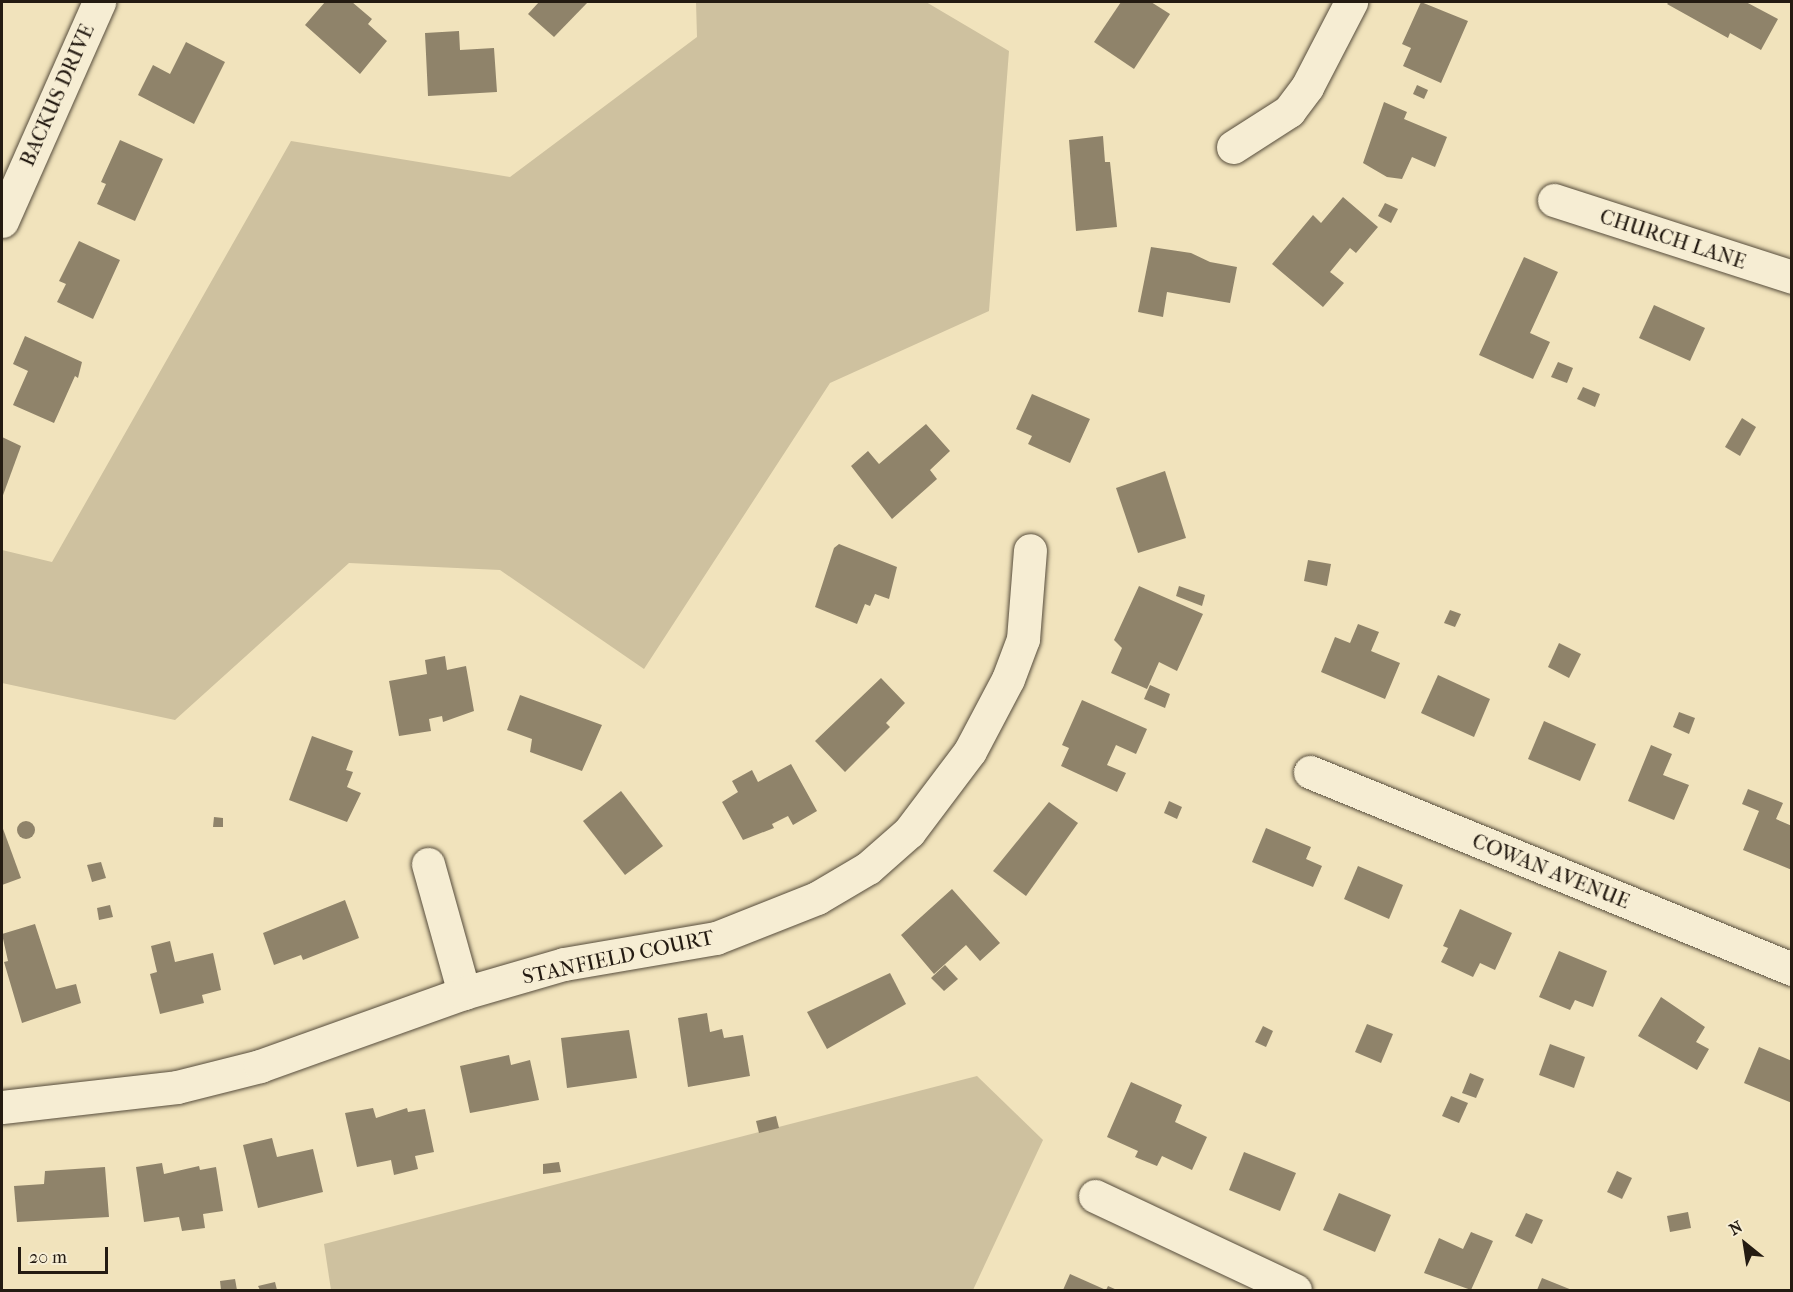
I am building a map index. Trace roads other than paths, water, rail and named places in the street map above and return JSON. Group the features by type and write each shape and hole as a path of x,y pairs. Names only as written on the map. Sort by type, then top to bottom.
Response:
{"street":[{"path":"1233,147 1288,111 1307,87 1351,2"},
{"name":"BACKUS DRIVE","path":"2,221 93,3"},
{"name":"CHURCH LANE","path":"1554,200 1791,277"},
{"name":"STANFIELD COURT","path":"2,1107 177,1087 260,1066 464,993 564,964 716,938 816,898 868,868 909,832 942,793 970,752 1008,679 1023,639 1030,550"},
{"name":"COWAN AVENUE","path":"1310,772 1791,969"},
{"path":"428,864 464,993"},
{"path":"1095,1196 1295,1290"}]}
